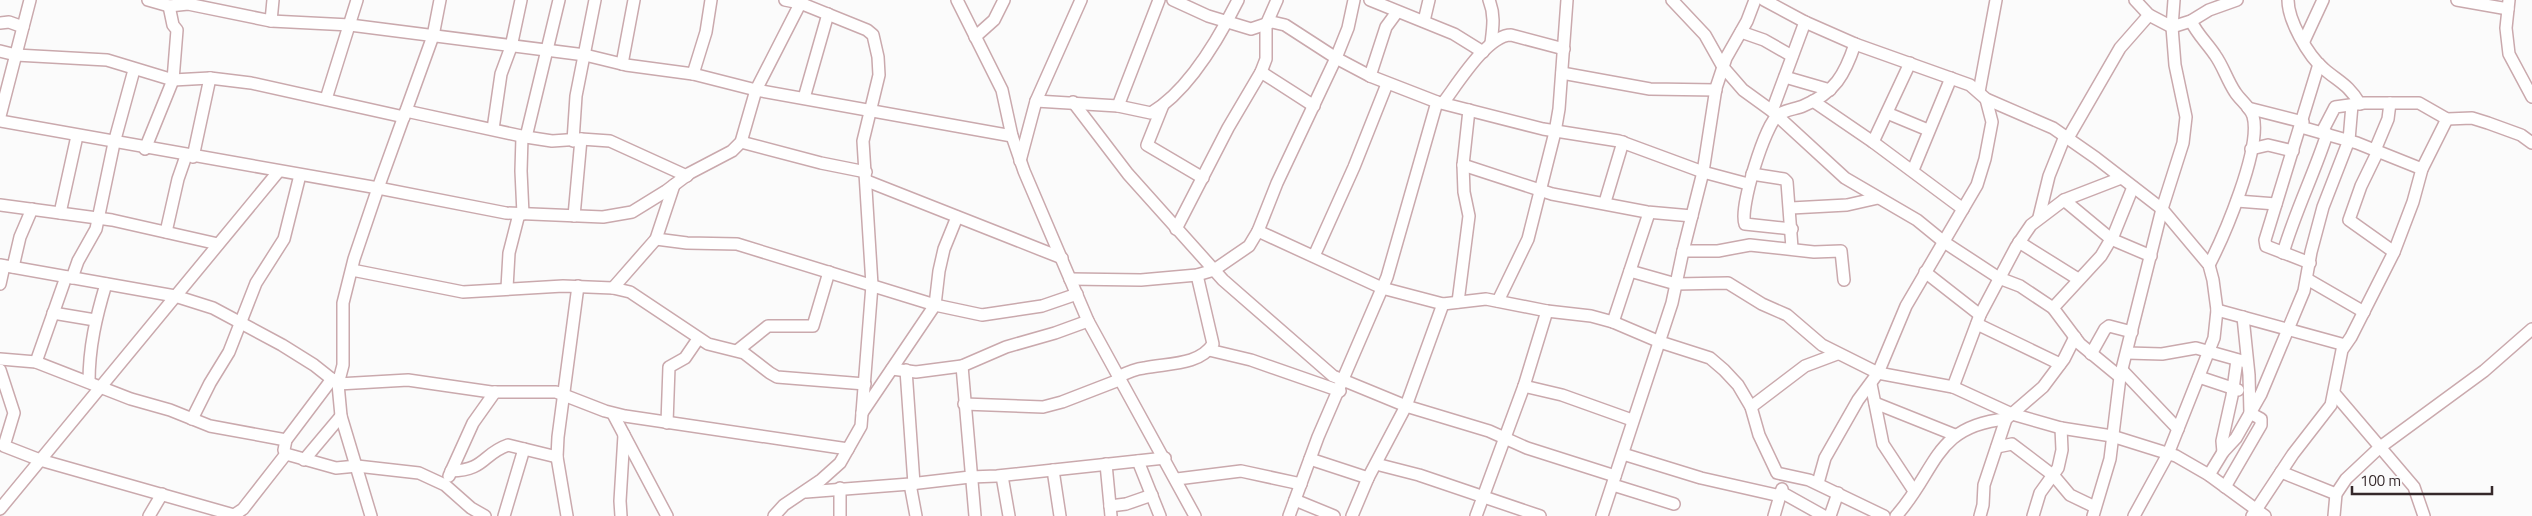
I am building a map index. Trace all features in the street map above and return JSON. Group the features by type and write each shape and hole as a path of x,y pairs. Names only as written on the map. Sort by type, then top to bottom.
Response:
{"street":[{"path":"0,116 30,0"},
{"path":"271,20 273,0"},
{"path":"326,99 357,0"},
{"path":"286,454 284,450 286,440 335,381 343,365 344,303 352,270 378,188 433,36 440,0"},
{"path":"493,129 501,74 511,47 521,0"},
{"path":"507,288 509,253 521,214 521,171 524,137 559,0"},
{"path":"574,216 577,140 576,96 595,0"},
{"path":"622,64 634,0"},
{"path":"693,74 706,32 711,0"},
{"path":"774,516 802,492 821,480 840,462 861,426 872,285 863,141 879,75 876,39 866,30 801,1 785,0"},
{"path":"957,0 1002,90 1012,136 1020,161 1088,321 1118,379 1177,479 1195,516"},
{"path":"975,37 994,20 1004,0"},
{"path":"1020,161 1036,101 1081,0"},
{"path":"1118,106 1159,0"},
{"path":"1173,0 1196,5 1227,22 1251,29 1277,22 1285,25 1336,58 1370,76 1387,84 1440,102 1555,132 1624,142 1703,172 1750,179 1786,181 1791,208 1792,248"},
{"path":"1036,101 1118,106 1151,113 1164,103 1196,69 1227,22 1238,0"},
{"path":"1176,229 1230,123 1262,72 1266,58 1266,25 1277,0"},
{"path":"1070,279 1141,280 1197,275 1214,270 1249,246 1258,231 1277,183 1336,58 1348,28 1354,0"},
{"path":"1370,0 1487,47"},
{"path":"1424,22 1429,0"},
{"path":"1487,47 1494,20 1493,10 1488,0"},
{"path":"1498,301 1528,239 1555,132 1562,73 1567,0"},
{"path":"1672,0 1705,34 1723,67 1743,90 1775,113 1845,178 1917,220 1944,242 1999,278 2020,286 2053,308 2075,337 2091,354 2121,374 2178,429"},
{"path":"1818,483 1825,458 1858,400 1878,373 1906,306 1977,185 1985,159 1992,122 1982,95 1996,0"},
{"path":"2136,0 2149,15 2172,27 2190,21 2209,10 2237,0"},
{"path":"1997,447 2012,444 2054,476 2075,498 2094,512 2110,459 2121,374 2162,209 2183,143 2186,117 2176,64 2172,27 2174,0"},
{"path":"2210,475 2223,452 2236,438 2265,386 2289,328 2307,279 2324,206 2349,140 2356,104 2348,85 2319,64 2290,18 2288,0"},
{"path":"2304,41 2323,0"},
{"path":"2457,0 2508,5 2506,28 2509,54 2532,97"},
{"path":"154,1 169,6 188,4 271,20 350,25 585,55 622,64 693,74 756,90 1012,136"},
{"path":"0,122 378,188 496,212 603,217 632,212 686,176 732,151 741,142 756,90 801,1"},
{"path":"1602,516 1623,454 1632,420 1660,342 1676,284 1703,172 1716,90 1723,67 1755,1 1855,44 1970,85 1982,95 2053,128 2162,209 2208,265 2214,280 2217,310 2214,338 2210,352 2168,454 2134,516"},
{"path":"146,148 173,80 177,30 173,25 169,6"},
{"path":"1370,76 1384,33 1397,12"},
{"path":"804,98 828,14"},
{"path":"2039,217 2049,176 2066,137 2122,44 2149,15"},
{"path":"2190,21 2199,36 2206,41 2217,57 2235,92 2248,108 2254,122 2251,150 2237,201 2229,223 2208,265"},
{"path":"0,23 9,22 23,26"},
{"path":"1792,229 1745,224 1750,179 1775,113 1785,77 1805,22"},
{"path":"1741,32 1764,40 1792,56"},
{"path":"1289,516 1310,459 1382,288 1440,102 1487,47 1510,35 1564,49"},
{"path":"1775,113 1813,101 1837,84 1848,66 1855,44"},
{"path":"0,51 16,55 107,60 134,70 173,80 210,78 251,83 326,99 493,129 524,137 610,141 686,176"},
{"path":"1874,142 1910,63"},
{"path":"2310,263 2265,244 2319,64"},
{"path":"36,362 53,313 69,277 95,232 114,143 134,70"},
{"path":"1262,72 1314,106"},
{"path":"1562,73 1650,89 1716,90"},
{"path":"1785,77 1830,90"},
{"path":"166,232 178,179 190,156 210,78"},
{"path":"1913,170 1950,78"},
{"path":"1314,256 1354,167 1387,84"},
{"path":"1813,101 1913,170 1963,209"},
{"path":"1073,102 1128,174 1214,270 1341,386"},
{"path":"1164,103 1147,145 1203,178"},
{"path":"2390,103 2388,119 2377,150 2360,186 2349,220 2394,252"},
{"path":"2284,253 2290,228 2321,156 2325,133 2333,108 2356,104 2419,103 2448,118 2472,118 2520,135 2532,143"},
{"path":"2248,108 2349,140 2422,169"},
{"path":"1458,302 1469,216 1464,192 1463,165 1469,110"},
{"path":"1887,113 1928,130"},
{"path":"2254,512 2280,472 2322,420 2331,405 2342,350 2364,312 2394,252 2422,169 2448,118"},
{"path":"60,213 77,136"},
{"path":"741,142 866,176 957,217 1062,258"},
{"path":"1605,202 1624,142"},
{"path":"2251,150 2268,146 2293,151"},
{"path":"1463,165 1540,190 1605,202 1649,213 1692,216"},
{"path":"10,516 2,507 278,172"},
{"path":"192,419 210,383 229,352 242,323 256,283 278,250 287,232 300,175"},
{"path":"1953,387 1979,319 1999,278 2019,242 2039,217 2064,200 2121,178"},
{"path":"613,288 656,240 674,185"},
{"path":"2053,308 2101,256 2111,239 2133,187"},
{"path":"1791,208 1847,205 1878,198"},
{"path":"2304,198 2324,206"},
{"path":"2064,200 2111,239 2151,256"},
{"path":"2237,201 2276,204"},
{"path":"0,205 98,218 218,244"},
{"path":"0,284 6,266 32,209"},
{"path":"1613,322 1649,213"},
{"path":"862,413 935,305 944,249 957,217"},
{"path":"1258,231 1382,288 1443,304 1475,299 1591,316 1613,322 1660,342 1710,358 1738,385 1751,407 1759,435 1774,469 1780,475 1818,483 1884,516"},
{"path":"656,240 737,244 935,305 982,315 1042,306 1077,294"},
{"path":"2019,242 2078,279"},
{"path":"1683,251 1718,251 1750,246 1792,248 1814,252 1841,251 1844,280"},
{"path":"6,266 175,296 213,308 314,364 335,381 408,380 494,392 514,391 563,394 613,414 848,449"},
{"path":"352,270 463,292 507,288 578,286 613,288 630,292 708,344 738,350 778,377 865,384"},
{"path":"1630,271 1676,284 1728,283 1762,304 1787,315 1812,339 1837,354 1878,373 1953,387 2009,417 2112,436 2168,454 2186,461 2210,475 2254,512 2265,516"},
{"path":"738,350 768,326 813,326 829,272"},
{"path":"1925,272 1979,319 2060,364"},
{"path":"964,404 1043,407 1062,402 1146,367 1174,365 1209,350 1213,344 1197,275"},
{"path":"2307,279 2364,312"},
{"path":"89,382 89,358 95,320 106,284"},
{"path":"567,516 557,457 563,394 578,286"},
{"path":"1352,516 1368,478 1406,406 1443,304"},
{"path":"2217,310 2289,328 2345,345"},
{"path":"1476,516 1524,386 1547,311"},
{"path":"53,313 95,320"},
{"path":"2243,317 2242,361 2250,392 2250,413"},
{"path":"892,369 916,372 962,366 1006,346 1055,333 1088,321"},
{"path":"2091,354 2105,329 2109,326 2132,332"},
{"path":"2334,516 2336,494 2346,479 2379,448 2484,371 2532,329"},
{"path":"1980,516 1983,506 1984,485 2009,417 2043,387 2060,364 2075,337"},
{"path":"667,423 669,366 685,358 698,339"},
{"path":"2127,354 2162,354 2196,348 2242,361"},
{"path":"1209,350 1341,386 1365,388 1406,406 1489,431 1505,439 1674,504"},
{"path":"1751,407 1806,366 1837,354"},
{"path":"0,359 36,362 131,400 222,429 286,440"},
{"path":"2223,452 2222,441 2233,389 2242,361"},
{"path":"962,366 970,477 975,516"},
{"path":"0,370 14,413 4,446 40,460 234,515 243,509 286,454"},
{"path":"906,370 912,484 916,516"},
{"path":"2200,377 2233,389 2250,392"},
{"path":"335,381 341,416 371,516"},
{"path":"1871,384 1883,444 1914,491"},
{"path":"1524,386 1562,395 1632,420"},
{"path":"445,485 473,423 494,392"},
{"path":"2334,393 2414,487 2424,516"},
{"path":"1875,403 1955,436"},
{"path":"2225,487 2261,425 2260,419 2250,413"},
{"path":"613,414 668,516"},
{"path":"304,460 341,416"},
{"path":"1898,515 1944,446 1955,436 1980,423 2009,417"},
{"path":"2033,516 2040,493 2058,468 2062,450 2061,428"},
{"path":"621,516 620,501 624,435"},
{"path":"451,471 474,468 508,445 557,457"},
{"path":"504,516 524,449"},
{"path":"286,454 336,468 357,466 419,473 445,485 471,508 485,516"},
{"path":"1623,454 1701,478 1781,494 1824,516"},
{"path":"802,492 912,484 970,477 1002,476 1165,458"},
{"path":"1310,459 1368,478"},
{"path":"1138,461 1160,516"},
{"path":"1106,464 1110,511 1152,495"},
{"path":"1376,464 1419,475 1540,516"},
{"path":"1052,470 1060,516"},
{"path":"1177,479 1241,471 1301,484"},
{"path":"2280,472 2336,494"},
{"path":"1774,516 1785,475"},
{"path":"1002,476 1009,516"},
{"path":"840,488 840,516"},
{"path":"1830,516 1838,493"},
{"path":"150,516 162,494"},
{"path":"1295,500 1334,516"}]}
